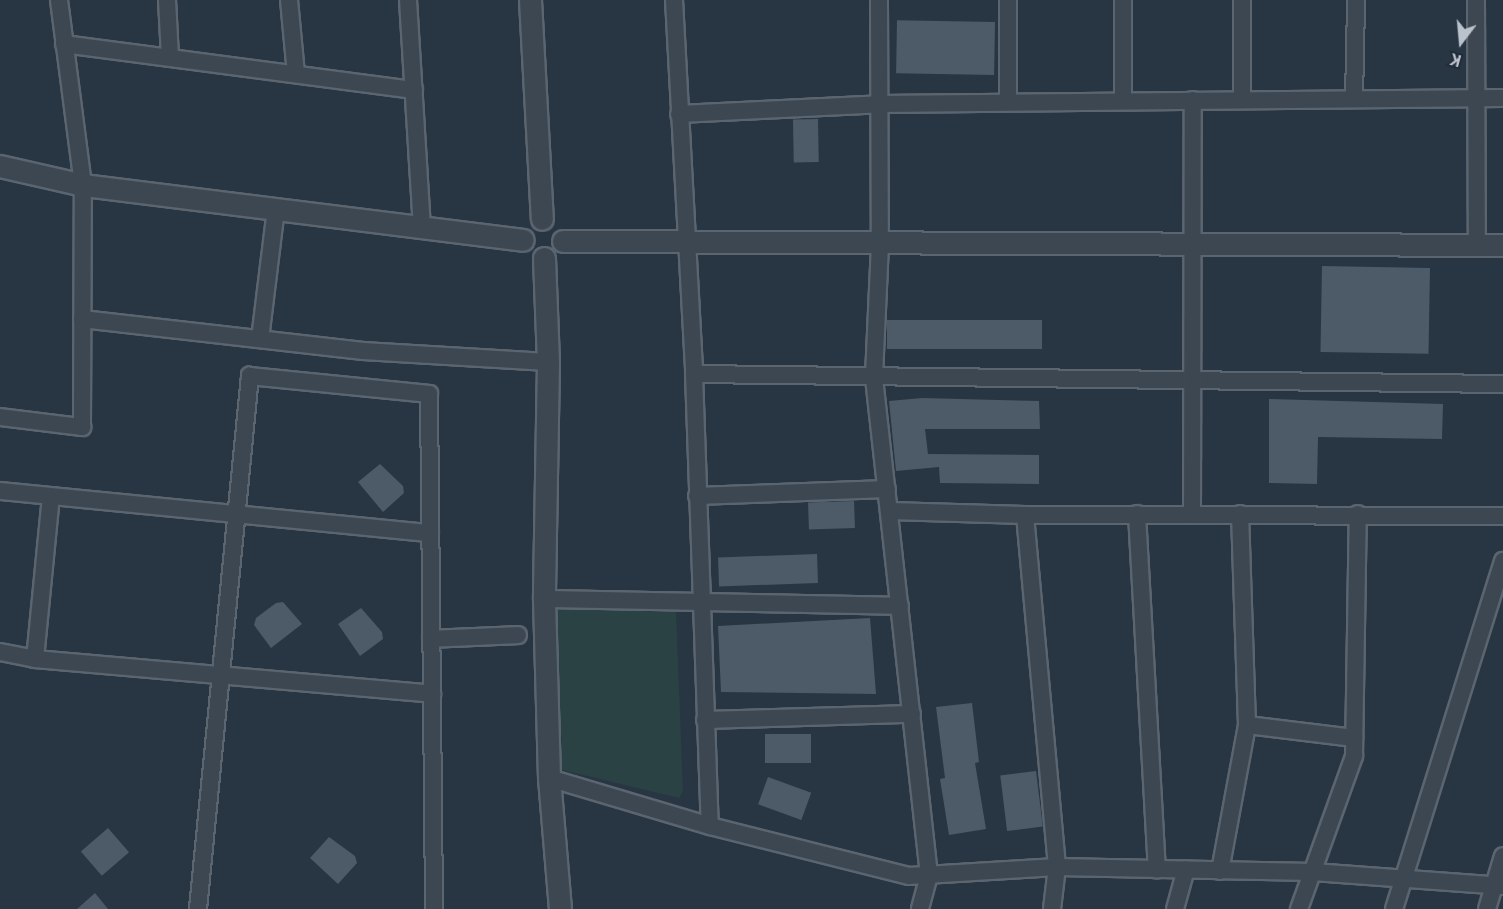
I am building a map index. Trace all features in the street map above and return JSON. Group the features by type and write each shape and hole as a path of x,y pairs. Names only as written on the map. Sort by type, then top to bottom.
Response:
{"street":[{"path":"0,417 82,427 83,185 59,0"},
{"path":"167,0 170,58"},
{"path":"289,0 296,74"},
{"path":"408,0 422,227"},
{"path":"530,0 542,219"},
{"path":"674,0 685,243 694,374 699,603 710,826"},
{"path":"879,0 880,244 874,378 929,875 920,909"},
{"path":"1008,0 1008,102"},
{"path":"1123,0 1123,101"},
{"path":"1242,0 1242,99"},
{"path":"1354,99 1356,0"},
{"path":"1476,0 1474,98 1477,244"},
{"path":"64,44 414,90"},
{"path":"679,114 880,104 1503,98"},
{"path":"1192,514 1190,246 1193,100"},
{"path":"0,166 83,185 523,240"},
{"path":"260,339 276,209"},
{"path":"542,219 558,225 563,241 557,253 544,258 532,255 523,240 530,223 542,219"},
{"path":"563,241 1190,246 1503,245"},
{"path":"544,258 548,362 544,600 549,778 560,909"},
{"path":"82,319 363,351 548,362"},
{"path":"694,374 1191,383 1503,384"},
{"path":"198,909 250,376 429,394 434,909"},
{"path":"697,496 887,489"},
{"path":"0,491 236,516 430,533"},
{"path":"35,659 51,497"},
{"path":"890,511 1024,515 1503,516"},
{"path":"1137,514 1157,869"},
{"path":"1220,871 1247,725 1240,514"},
{"path":"1299,909 1354,756 1358,514"},
{"path":"1024,515 1057,867 1052,909"},
{"path":"1394,909 1503,561"},
{"path":"544,600 900,606"},
{"path":"431,639 518,635"},
{"path":"0,652 35,659 432,694"},
{"path":"705,720 912,714"},
{"path":"1247,725 1354,738"},
{"path":"549,778 710,826 909,876 1057,867 1313,872 1499,885"},
{"path":"1487,909 1499,885 1503,855"},
{"path":"1175,909 1186,869"}],"green space":[{"path":"553,608 676,612 683,791 679,798 558,769 562,737 554,730"}],"building":[{"path":"897,20 995,22 994,75 896,73"},
{"path":"793,119 818,119 819,162 794,162"},
{"path":"1322,266 1430,268 1428,354 1320,352"},
{"path":"887,320 1042,320 1042,349 887,349"},
{"path":"922,398 1039,401 1040,429 925,429 928,454 1039,455 1039,484 940,483 939,467 896,471 889,401"},
{"path":"1269,399 1443,404 1442,439 1318,437 1317,484 1269,483"},
{"path":"380,464 403,486 404,493 383,512 358,482"},
{"path":"854,501 855,528 809,530 808,503"},
{"path":"817,554 818,583 719,586 718,557"},
{"path":"283,602 302,624 271,648 254,625 256,618 276,603"},
{"path":"361,608 382,632 383,639 360,656 338,624"},
{"path":"870,618 876,694 721,692 718,626"},
{"path":"972,703 979,762 975,763 986,829 949,835 940,779 945,778 936,707"},
{"path":"765,734 811,734 811,763 765,763"},
{"path":"1036,771 1043,827 1007,831 1000,775"},
{"path":"768,777 811,793 801,820 758,804"},
{"path":"108,828 129,852 102,876 81,852"},
{"path":"329,837 355,856 357,863 338,884 310,858"},
{"path":"95,893 108,909 77,909"}]}
